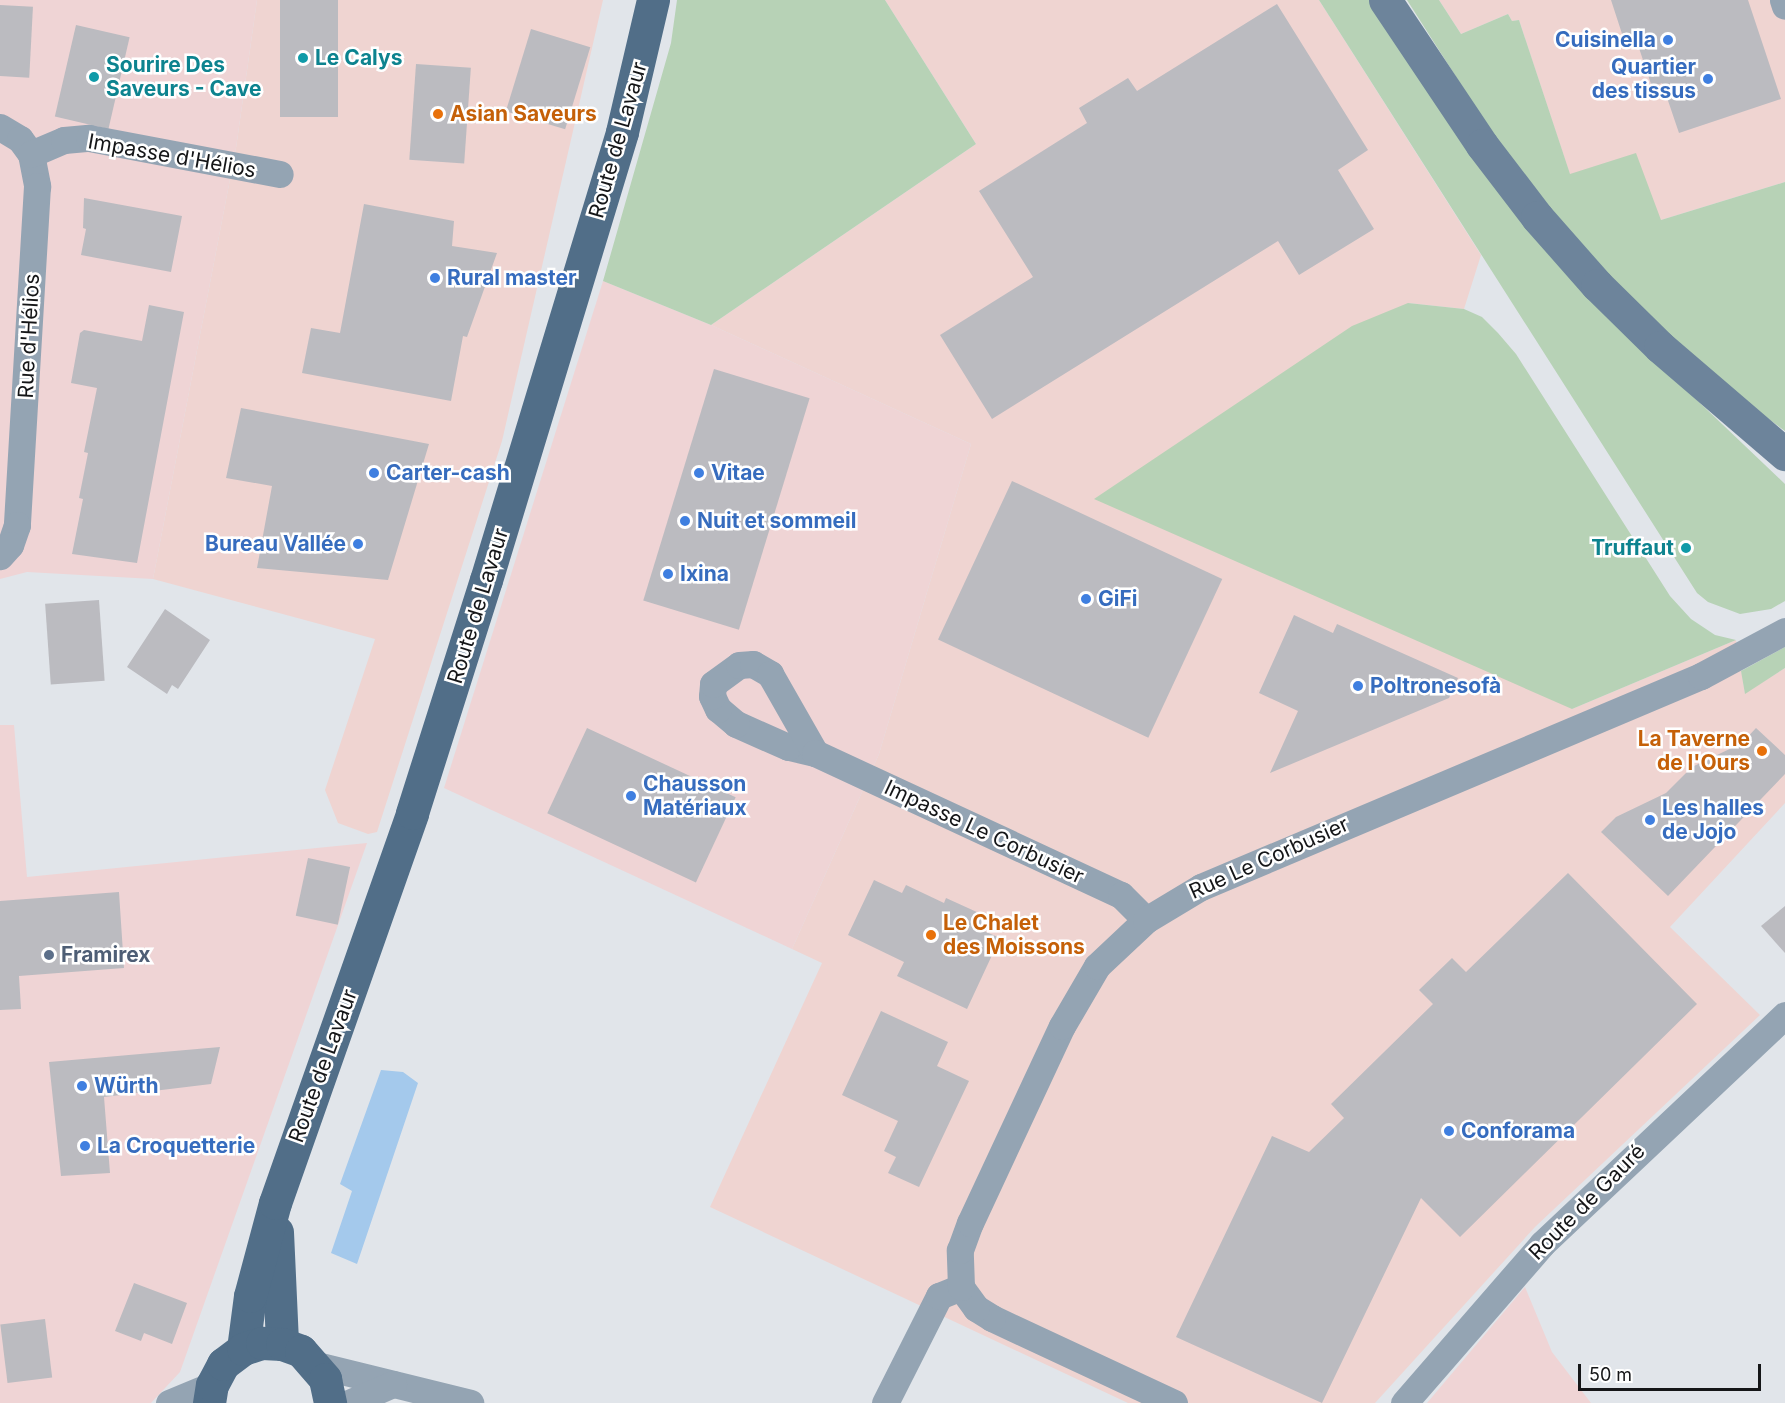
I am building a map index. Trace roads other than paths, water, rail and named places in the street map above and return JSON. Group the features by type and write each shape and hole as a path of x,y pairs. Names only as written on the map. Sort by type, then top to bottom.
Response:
{"main road":[{"name":"Route de Lavaur","path":"243,1349 250,1296 275,1203 412,813 486,580 622,132 653,0"},
{"name":"Route de Lavaur","path":"275,1203 282,1344"},
{"path":"210,1394 223,1364 243,1349 262,1343 282,1344 301,1352 317,1365 326,1379 330,1403"}],"street":[{"path":"1385,0 1482,145 1582,268 1660,347 1784,453"},
{"path":"1783,0 1785,6"},
{"path":"0,127 20,139 31,154"},
{"name":"Impasse d'Hélios","path":"31,154 64,140 89,138 280,174"},
{"name":"Rue d'Hélios","path":"0,556 10,545 17,525 37,186 31,154"},
{"name":"Rue Le Corbusier","path":"961,1287 960,1250 970,1223 1062,1026 1098,966 1146,920 1201,886 1701,676 1783,630"},
{"name":"Impasse Le Corbusier","path":"815,753 1121,895 1146,920"},
{"name":"Route de Gauré","path":"1404,1403 1542,1244 1785,1015"},
{"path":"885,1403 939,1296 961,1287 976,1308 992,1318 1174,1403"},
{"path":"317,1365 470,1403"},
{"path":"349,1403 393,1384"},
{"path":"169,1403 210,1394"}],"water":[{"path":"381,1070 403,1072 418,1083 357,1264 331,1253 352,1191 340,1184"}],"place":[{"name":"Cuisinella","path":"1668,40"},
{"name":"Le Calys","path":"303,58"},
{"name":"Sourire Des Saveurs - Cave","path":"94,77"},
{"name":"Quartier des tissus","path":"1708,79"},
{"name":"Asian Saveurs","path":"438,114"},
{"name":"Rural master","path":"435,278"},
{"name":"Carter-cash","path":"374,473"},
{"name":"Vitae","path":"699,473"},
{"name":"Nuit et sommeil","path":"685,521"},
{"name":"Bureau Vallée","path":"358,544"},
{"name":"Truffaut","path":"1686,548"},
{"name":"Ixina","path":"668,574"},
{"name":"GiFi","path":"1086,599"},
{"name":"Poltronesofà","path":"1358,686"},
{"name":"La Taverne de l'Ours","path":"1762,751"},
{"name":"Chausson Matériaux","path":"631,796"},
{"name":"Les halles de Jojo","path":"1650,820"},
{"name":"Le Chalet des Moissons","path":"931,935"},
{"name":"Framirex","path":"49,955"},
{"name":"Würth","path":"82,1086"},
{"name":"Conforama","path":"1449,1131"},
{"name":"La Croquetterie","path":"85,1146"}]}
